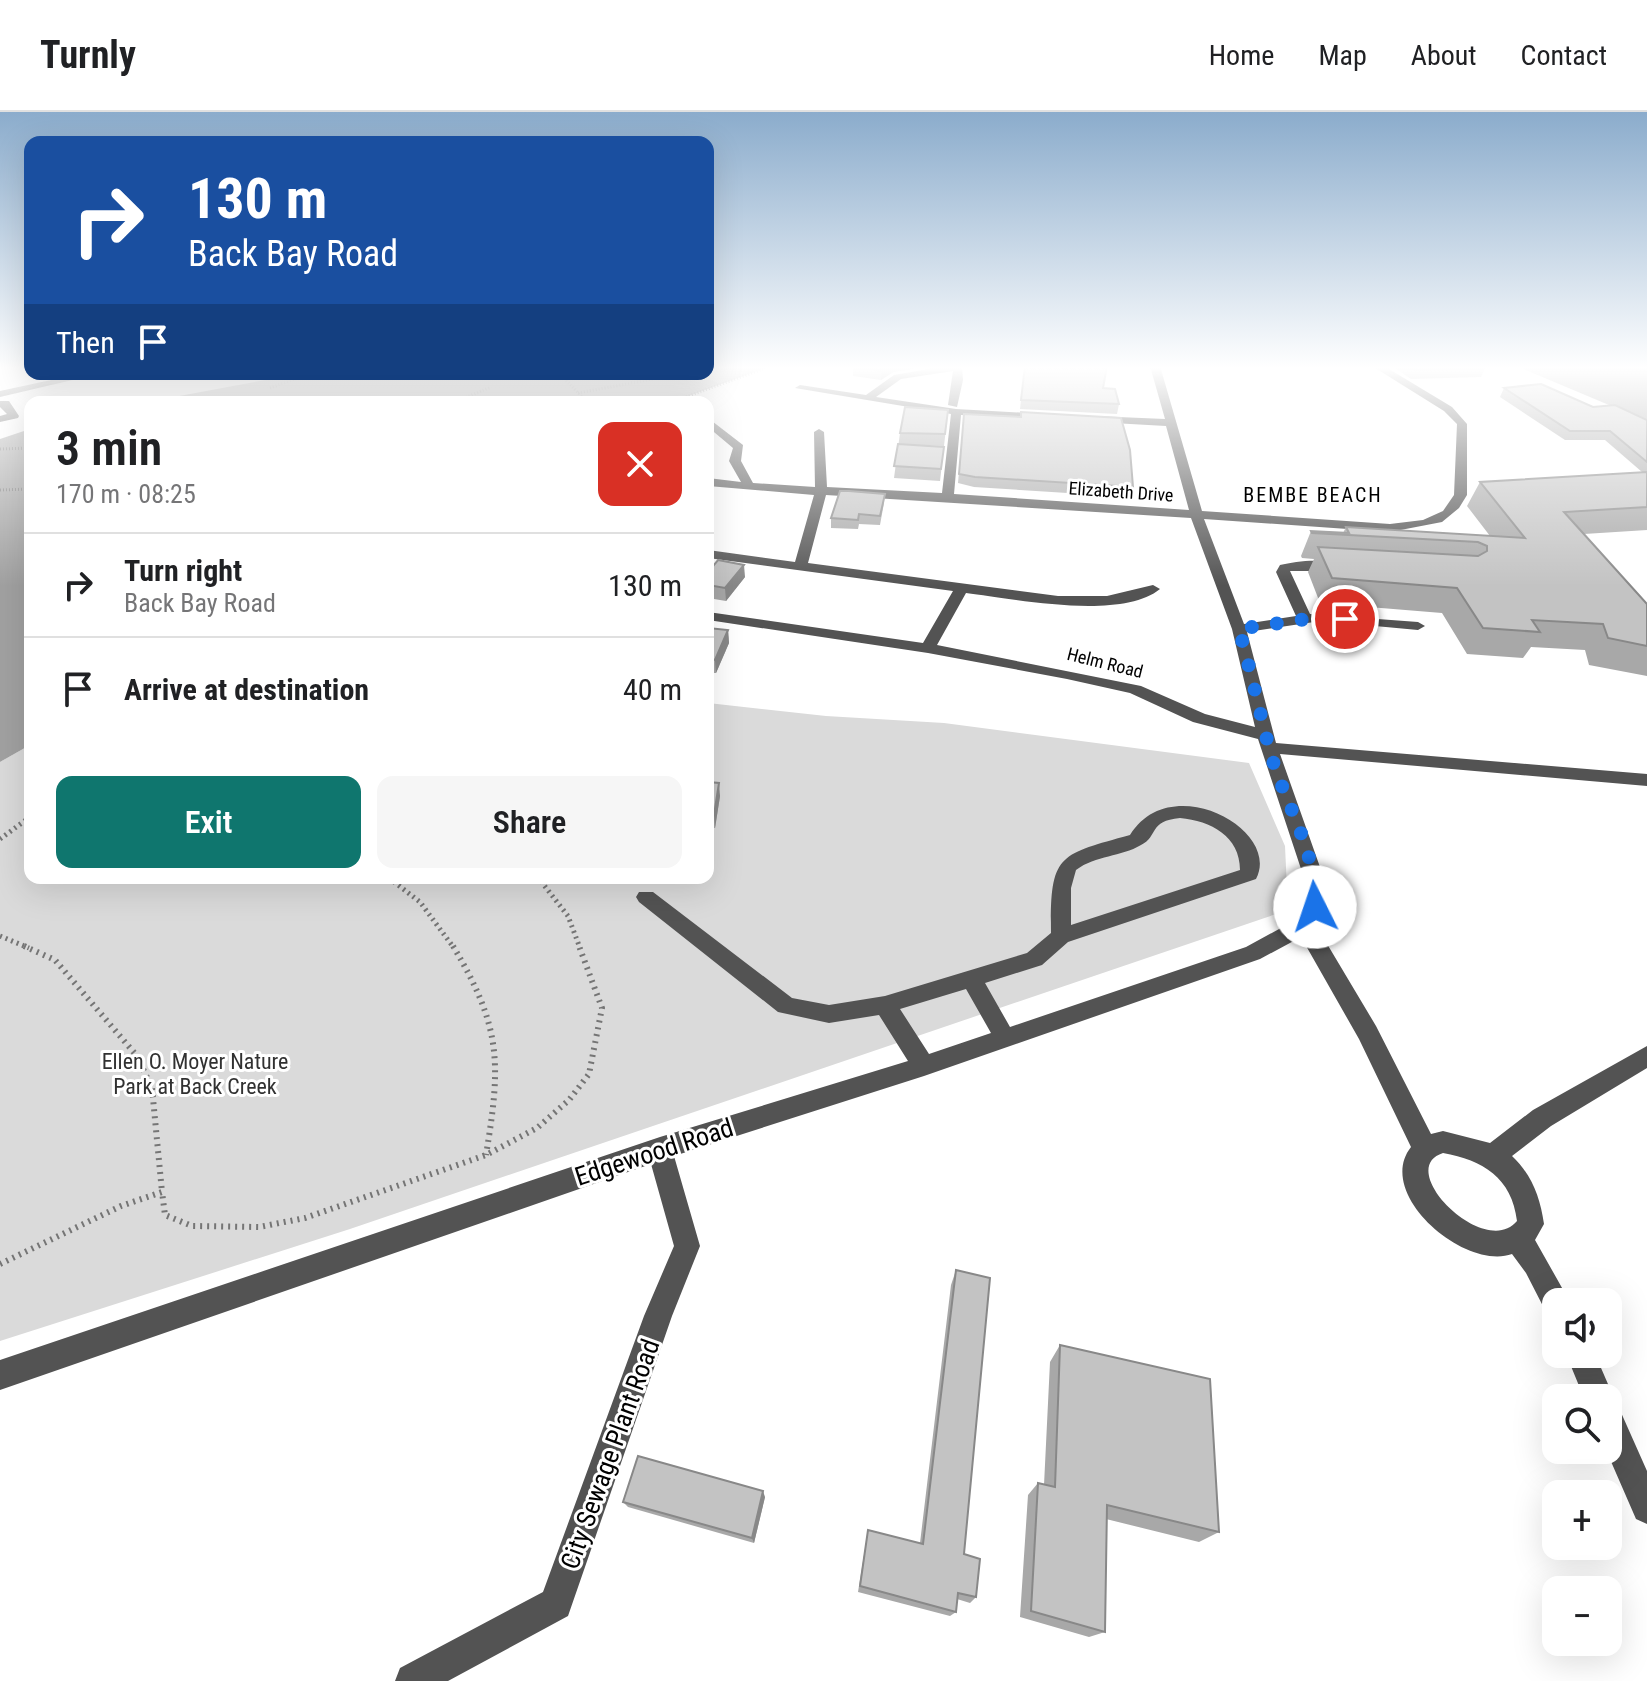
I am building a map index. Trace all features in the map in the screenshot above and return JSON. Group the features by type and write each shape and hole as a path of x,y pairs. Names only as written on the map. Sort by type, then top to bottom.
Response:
{"street":[{"path":"732,439 739,447 735,461 749,486"},
{"path":"801,566 821,491 819,439"},
{"path":"947,439 943,453 948,498"},
{"path":"1176,439 1197,516 1239,629 1268,742 1316,884 1315,907 1304,923 1368,1033 1425,1149"},
{"name":"Elizabeth Drive","path":"714,483 1390,528 1419,526 1443,518 1461,498 1463,480 1459,439"},
{"path":"714,555 962,588 1074,599 1136,597 1153,589"},
{"path":"1306,621 1283,572 1285,568 1301,565 1345,567"},
{"path":"928,648 962,588"},
{"name":"Helm Road","path":"714,617 928,648 1135,689 1199,718 1268,742 1647,780"},
{"path":"1239,629 1321,617 1418,626"},
{"path":"646,897 786,1006 829,1014 885,1005 1034,959 1061,936 1249,874 1250,860 1244,843 1228,827 1209,817 1183,813 1157,816 1145,826 1137,840 1071,860 1061,873 1061,936"},
{"name":"Edgewood Road","path":"0,1375 660,1149 924,1066 1253,953 1290,935 1304,923"},
{"path":"971,978 1005,1038"},
{"path":"885,1005 924,1066"},
{"path":"1493,1156 1542,1118 1647,1056"},
{"path":"1443,1142 1467,1144 1493,1156 1516,1176 1530,1201 1531,1224 1518,1239 1500,1244 1478,1240 1455,1230 1436,1214 1422,1196 1415,1177 1416,1161 1425,1149 1443,1142"},
{"name":"City Sewage Plant Road","path":"413,1681 556,1604 653,1331 687,1246 660,1149"},
{"path":"1518,1239 1536,1263 1549,1288"},
{"path":"1622,1451 1647,1508"}],"path":[{"path":"0,449 24,448"},
{"path":"0,490 24,489"},
{"path":"0,839 24,821"},
{"path":"400,884 442,928 468,972 493,1032 495,1093 486,1155"},
{"path":"0,936 55,960 137,1056 152,1088 165,1215 192,1226 259,1227 305,1218 486,1155 537,1128 569,1100 589,1074 602,1008 568,916 543,884"},
{"path":"0,1264 121,1206 162,1192"}],"green space":[{"name":"Ellen O. Moyer Nature Park at Back Creek","path":"714,704 826,716 944,723 1249,763 1285,846 1288,910 350,1229 0,1341 0,762 24,748 24,884 714,884"}],"shaded area":[{"path":"0,439 24,439 24,748 0,762"}],"building":[{"path":"962,439 1127,439 1133,487 975,477 959,474"},
{"path":"1620,439 1647,439 1647,462"},
{"path":"898,444 944,447 941,469 894,466"},
{"path":"1647,472 1647,507 1564,512 1647,604 1647,646 1608,638 1603,624 1532,620 1540,632 1483,628 1457,588 1332,578 1318,547 1478,556 1487,551 1487,546 1478,542 1311,531 1349,533 1346,527 1525,538 1480,482"},
{"path":"840,491 885,494 880,516 859,514 858,520 831,518"},
{"path":"718,560 744,565 725,588 714,586 714,565"},
{"path":"714,629 728,630 715,660"},
{"path":"714,783 719,783 714,815"},
{"path":"956,1270 990,1278 964,1554 980,1559 976,1597 958,1593 956,1612 860,1586 868,1530 923,1544"},
{"path":"1060,1345 1210,1379 1219,1532 1107,1505 1105,1632 1031,1611 1038,1483 1055,1487"},
{"path":"638,1456 763,1491 752,1538 623,1502"}],"district":[{"name":"BEMBE BEACH","path":"1313,495"}],"route":[{"path":"1315,907 1316,884 1311,863 1269,748 1239,629 1321,617 1345,619"}]}
